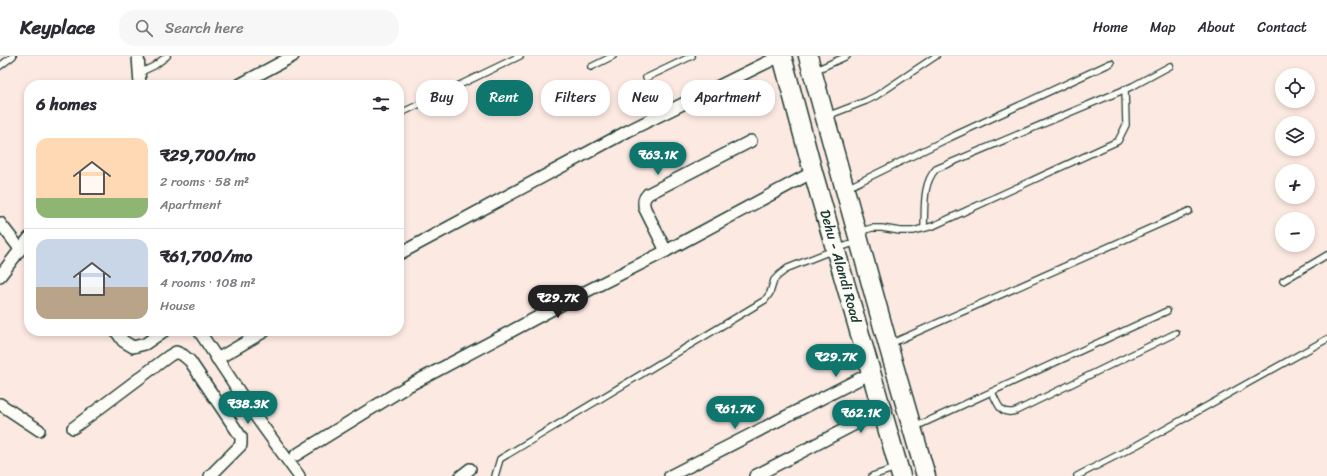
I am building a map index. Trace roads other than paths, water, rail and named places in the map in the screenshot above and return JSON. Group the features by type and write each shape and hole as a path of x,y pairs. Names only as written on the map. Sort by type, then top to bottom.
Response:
{"main road":[{"name":"Dehu - Alandi Road","path":"781,56 813,172 900,471"},
{"name":"Dehu - Alandi Road","path":"811,64 844,189 911,429 926,476"}],"street":[{"path":"138,56 140,80"},
{"path":"248,80 293,56"},
{"path":"404,251 628,131 781,56"},
{"path":"666,251 645,209 643,204 644,198 648,194 750,141"},
{"path":"296,455 408,386 813,172"},
{"path":"0,222 20,249"},
{"path":"0,276 24,244"},
{"path":"120,336 123,341 133,347 145,344 157,336"},
{"path":"202,336 299,476"},
{"path":"217,359 256,336"},
{"path":"74,428 176,352 183,355 190,361 241,437 241,444 210,476"},
{"path":"670,476 871,373"},
{"path":"0,404 39,430"},
{"path":"756,476 882,410"},
{"path":"460,476 470,469"}],"lane":[{"path":"0,66 13,56"},
{"path":"139,73 154,66 167,56"},
{"path":"404,112 520,56"},
{"path":"591,67 613,56"},
{"path":"646,78 692,56"},
{"path":"811,64 847,56"},
{"path":"825,117 871,98 936,56"},
{"path":"844,189 1111,63"},
{"path":"924,228 927,184 930,175 936,169 1125,89 1170,66"},
{"path":"495,476 500,459 764,300 770,293 774,280 788,268 836,249 872,228 882,228 900,232 913,231 933,226 1118,141 1126,125 1125,89"},
{"path":"888,345 1189,211"},
{"path":"1283,281 1327,255"},
{"path":"911,429 1167,311"},
{"path":"992,392 1004,412 1010,413 1176,333"},
{"path":"1077,476 1137,445 1327,339"},
{"path":"872,476 900,471"}]}
